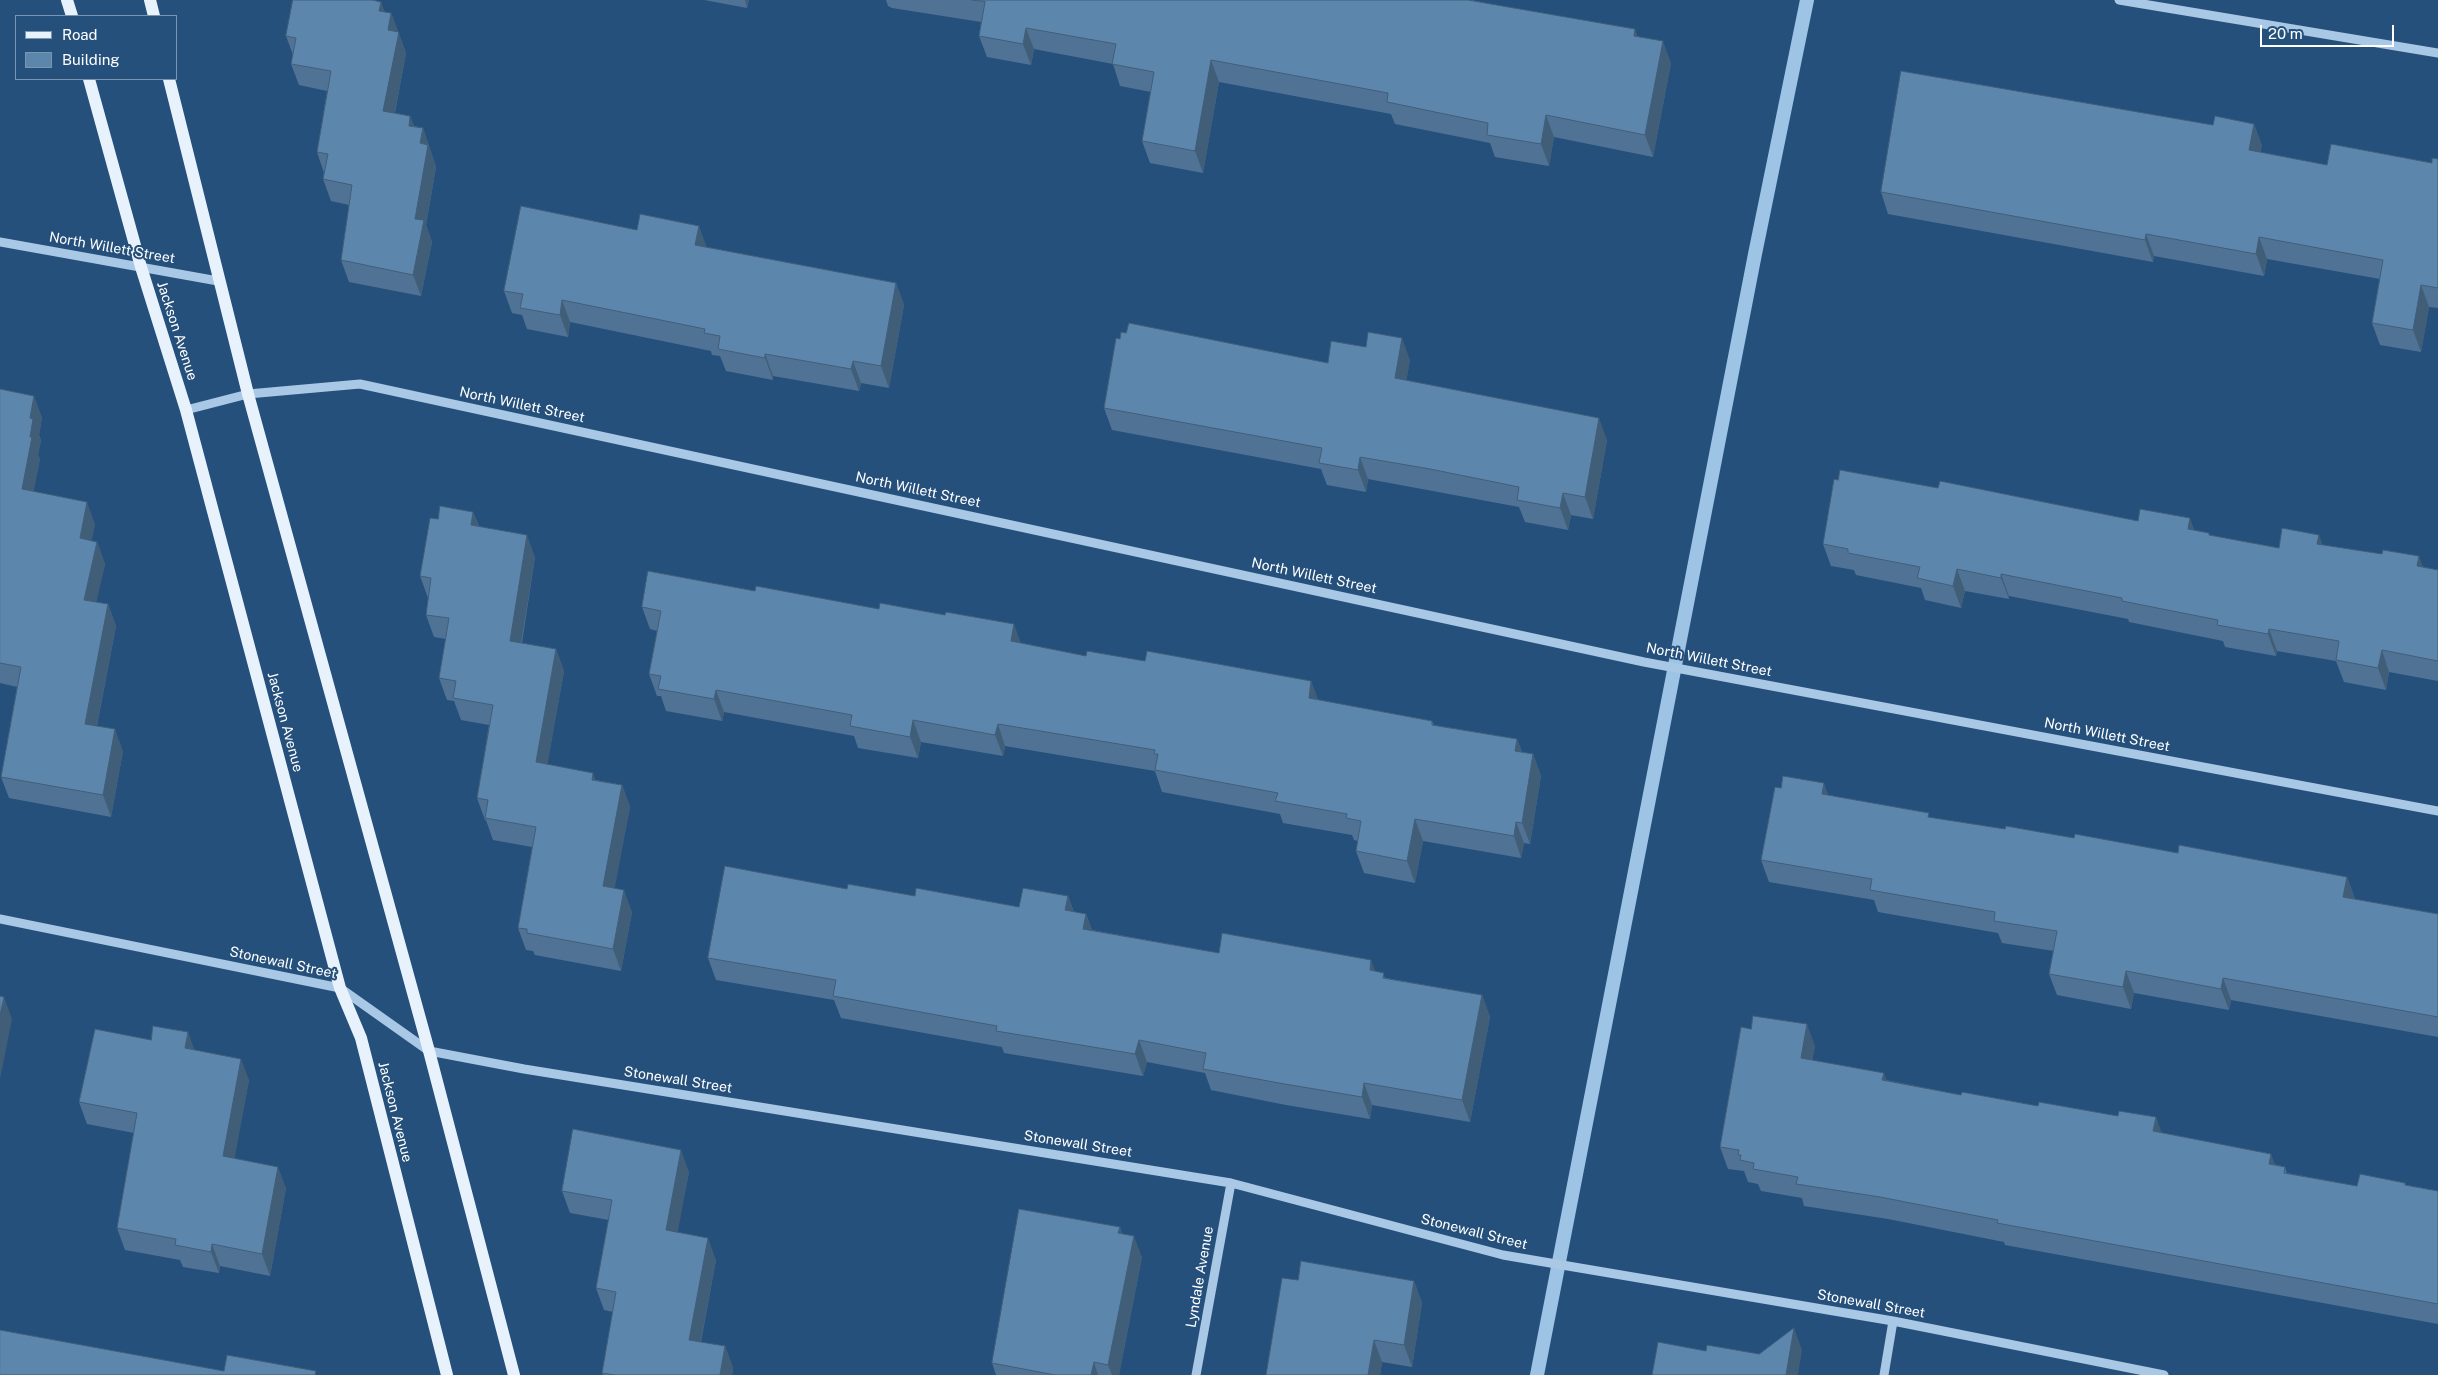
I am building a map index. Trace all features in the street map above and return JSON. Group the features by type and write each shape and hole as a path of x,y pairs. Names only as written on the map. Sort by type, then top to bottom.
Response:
{"main road":[{"path":"67,0 72,15"},
{"path":"150,0 154,15"},
{"name":"Jackson Avenue","path":"89,80 141,267 186,410 340,988 361,1038 447,1375"},
{"path":"170,80 218,281 429,1051 514,1375"}],"street":[{"path":"2119,0 2438,53"},
{"name":"North Willett Street","path":"0,242 218,281"},
{"name":"North Willett Street","path":"186,410 248,394 360,384 1644,662 2438,811"},
{"name":"Stonewall Street","path":"0,919 340,988 429,1051 524,1069 1231,1183 1503,1255 1893,1321 2164,1375"},
{"name":"Lyndale Avenue","path":"1196,1375 1231,1183"},
{"path":"1884,1375 1893,1321"}],"building":[{"path":"293,0 372,0 381,2 379,11 391,13 388,30 399,32 383,111 410,116 409,126 423,128 420,143 428,145 415,219 424,220 413,275 341,260 352,185 323,179 328,154 317,152 331,71 291,64 296,38 286,36"},
{"path":"972,0 1468,0 1635,29 1634,36 1663,41 1645,135 1546,115 1541,144 1487,135 1488,123 1387,102 1388,93 1211,60 1195,151 1142,141 1154,72 1112,64 1116,44 1026,28 1023,44 979,36 985,2"},
{"path":"1901,71 2213,125 2215,116 2254,124 2249,150 2327,165 2331,144 2432,163 2432,158 2438,159 2438,288 2421,285 2413,330 2372,323 2383,260 2259,237 2256,254 2146,234 2145,240 1881,192"},
{"path":"521,206 637,230 640,214 699,226 695,245 896,283 881,366 853,361 851,369 765,354 765,358 718,349 720,336 704,333 705,329 562,300 560,315 520,308 523,294 504,291"},
{"path":"1129,323 1328,363 1331,341 1366,347 1368,332 1402,338 1395,378 1599,418 1585,497 1563,493 1560,508 1517,500 1519,487 1360,457 1358,470 1319,463 1322,448 1104,408 1116,338 1120,339 1121,332 1126,333"},
{"path":"0,389 34,396 30,418 33,419 30,437 32,437 22,489 87,502 80,538 97,542 84,600 108,604 85,724 115,729 103,795 1,777 21,667 0,663"},
{"path":"1840,470 1938,488 1940,481 2138,521 2140,509 2190,518 2188,529 2209,533 2209,535 2279,548 2282,528 2319,535 2317,544 2382,554 2383,550 2419,556 2417,566 2438,570 2438,661 2382,650 2378,668 2336,660 2339,641 2269,629 2268,634 2217,625 2218,620 2122,601 2122,598 2001,574 2001,578 1957,569 1953,586 1917,578 1920,567 1848,553 1848,549 1823,544 1834,479 1838,480"},
{"path":"440,506 473,512 471,525 527,535 510,641 556,649 536,762 593,773 592,780 622,785 603,886 624,890 613,949 527,933 527,929 518,928 536,827 485,818 488,800 477,798 493,705 453,698 456,681 439,678 449,618 426,615 431,578 420,576 430,518 438,519"},
{"path":"648,571 755,591 756,586 879,609 880,603 945,615 946,612 1014,624 1011,641 1086,656 1087,651 1145,661 1147,651 1311,681 1309,698 1432,721 1432,725 1517,739 1515,751 1533,754 1522,823 1516,822 1514,836 1415,819 1407,861 1356,851 1361,821 1346,818 1347,814 1275,801 1278,793 1155,770 1158,754 1154,754 1155,750 998,724 995,735 913,720 910,737 850,726 852,715 716,690 714,699 658,689 661,676 649,674 661,611 642,607"},
{"path":"1783,776 1824,783 1822,794 1929,813 1928,817 2005,829 2006,826 2074,838 2075,834 2178,853 2179,845 2347,877 2343,897 2438,914 2438,1017 2223,978 2221,989 2126,971 2123,987 2049,974 2057,931 1994,921 1995,912 1870,890 1872,879 1761,860 1775,787 1781,788"},
{"path":"725,866 847,889 848,884 915,896 916,888 1019,907 1023,888 1068,896 1065,910 1086,914 1083,929 1219,953 1222,933 1371,960 1370,970 1384,973 1383,978 1482,995 1462,1100 1364,1083 1362,1097 1203,1069 1206,1053 1139,1040 1135,1054 996,1031 997,1026 833,996 836,980 708,958"},
{"path":"0,996 4,997 0,1016"},
{"path":"1753,1016 1807,1024 1801,1058 1884,1073 1882,1080 1961,1095 1962,1092 2038,1106 2039,1102 2118,1116 2119,1111 2156,1117 2153,1131 2271,1154 2269,1164 2285,1167 2284,1173 2357,1186 2360,1174 2438,1191 2438,1304 1997,1223 1998,1220 1880,1197 1796,1184 1798,1177 1753,1169 1754,1163 1740,1160 1739,1150 1720,1147 1741,1027 1751,1029"},
{"path":"153,1026 188,1032 185,1048 241,1059 223,1156 278,1167 262,1254 212,1244 211,1252 175,1245 176,1239 117,1228 137,1113 79,1102 95,1029 151,1040"},
{"path":"573,1129 681,1150 666,1230 708,1238 689,1340 725,1346 720,1375 615,1375 602,1373 616,1292 596,1288 612,1200 562,1191"},
{"path":"1019,1209 1120,1227 1118,1233 1134,1236 1108,1365 1094,1362 1091,1375 1055,1375 992,1363"},
{"path":"1301,1261 1414,1281 1404,1345 1374,1340 1368,1375 1266,1375 1282,1278 1298,1280"},
{"path":"1794,1328 1786,1375 1652,1375 1658,1342 1706,1351 1707,1345 1759,1354"},
{"path":"0,1330 224,1371 227,1355 316,1371 315,1375 0,1375"}],"waterway":[{"path":"1537,1375 1755,254 1807,0"}]}
